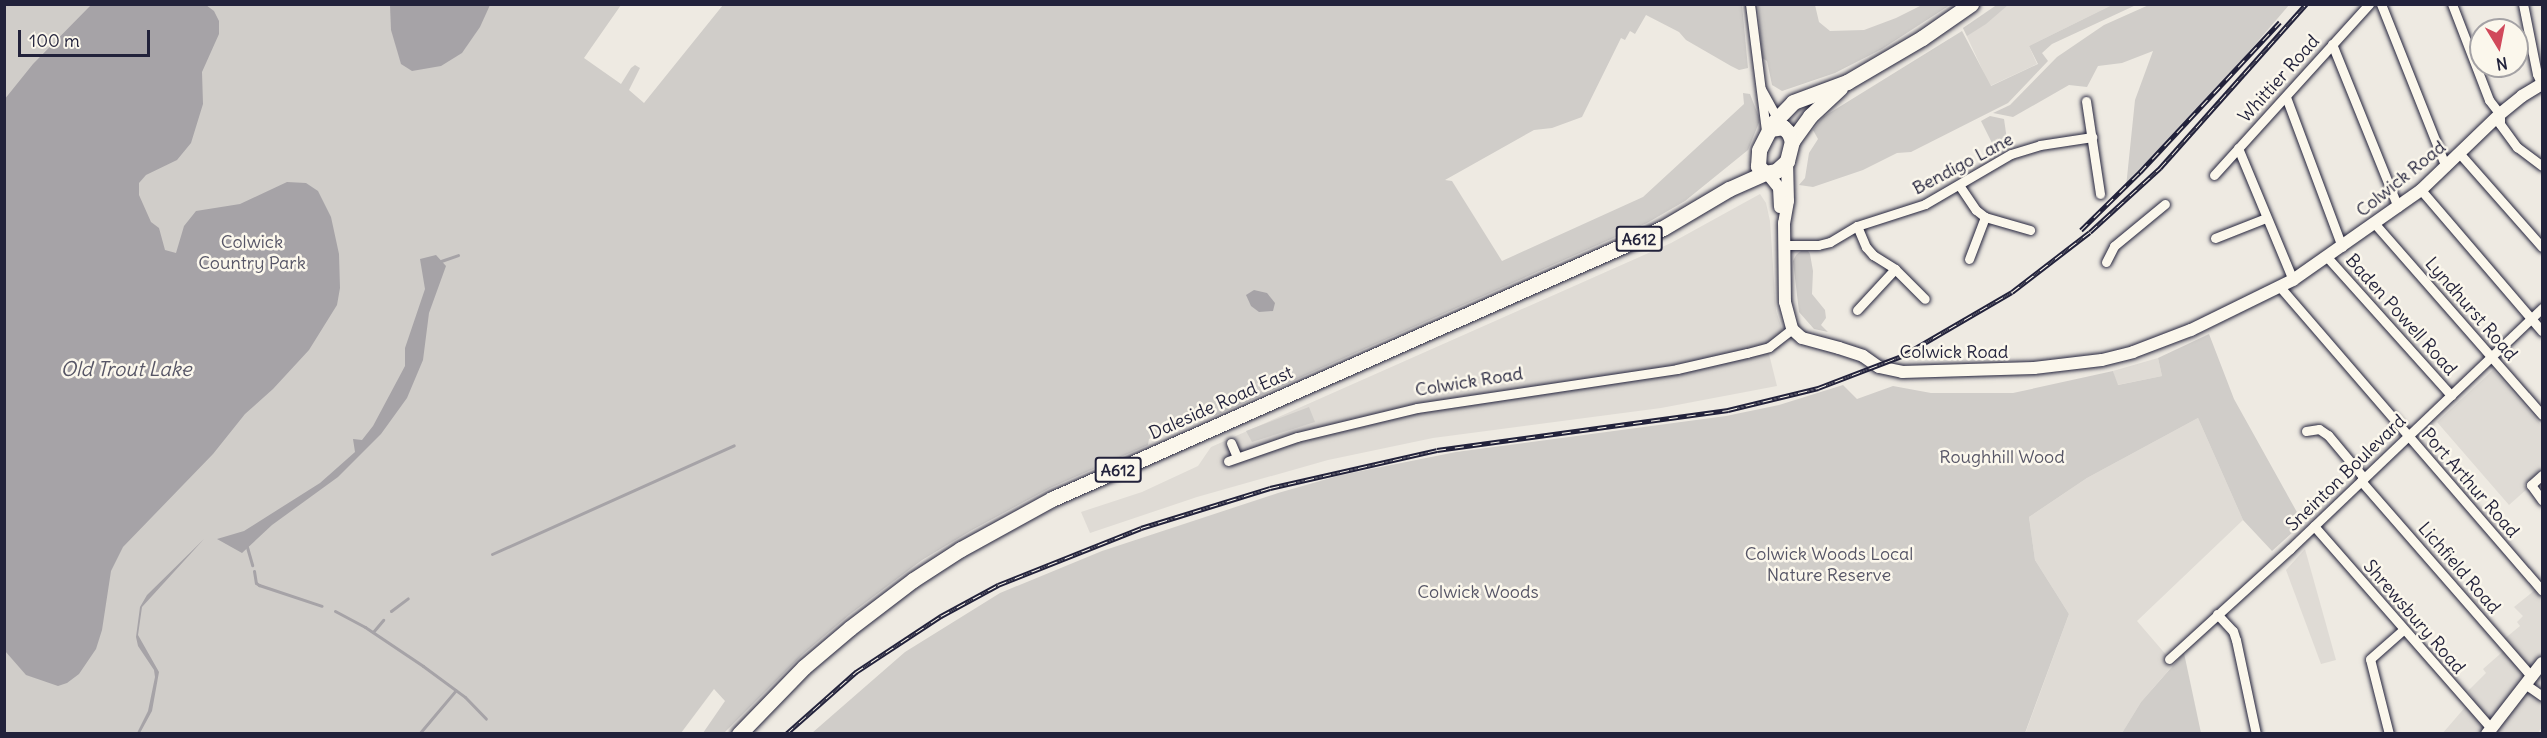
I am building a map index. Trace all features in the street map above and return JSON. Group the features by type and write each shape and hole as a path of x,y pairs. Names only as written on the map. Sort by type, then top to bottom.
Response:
{"main road":[{"path":"1792,141 1789,133 1774,127 1793,102 1847,82 1922,38 1971,4"},
{"path":"1786,161 1792,141 1810,116 1847,82"},
{"name":"Daleside Road East","path":"1729,189 1757,154 1774,127"},
{"path":"1757,154 1758,166 1766,173"},
{"name":"Daleside Road East","path":"739,734 804,667 859,621 913,580 1011,520 1208,429 1663,228 1729,189 1776,171 1786,161"}],"street":[{"path":"1750,4 1760,87 1774,127"},
{"name":"Whittier Road","path":"2214,175 2368,4"},
{"path":"2381,4 2446,167"},
{"path":"2452,4 2489,100 2500,114 2500,124 2510,139 2542,166"},
{"path":"2523,4 2542,85"},
{"path":"2332,44 2398,207"},
{"name":"Colwick Road","path":"1231,443 1233,459 1297,437 1417,408 1677,369 1769,347 1792,329 1802,338 1863,356 1879,367 1896,371 2034,369 2102,360 2133,352 2191,330 2293,280 2421,190 2500,114 2522,96 2542,85"},
{"path":"1760,87 1769,100 1774,127"},
{"path":"2286,97 2342,247"},
{"path":"1769,100 1793,102"},
{"path":"2086,100 2099,189 2087,186"},
{"path":"2088,115 2100,113"},
{"name":"Bendigo Lane","path":"1784,244 1822,245 1857,226 1918,207 2012,154 2040,145 2092,137"},
{"path":"2238,148 2293,280"},
{"path":"2460,154 2542,247"},
{"path":"1784,223 1788,201 1786,161"},
{"path":"1766,173 1779,188 1784,223 1785,302 1792,329"},
{"path":"1959,185 1976,210 1985,217 2030,230"},
{"path":"2421,190 2542,331"},
{"path":"2106,262 2114,246 2165,204"},
{"path":"2019,226 2023,216"},
{"path":"1983,254 1970,255 1985,217"},
{"path":"2215,238 2266,218"},
{"name":"Lyndhurst Road","path":"2375,224 2542,415"},
{"path":"1857,226 1866,247 1923,292"},
{"name":"Baden Powell Road","path":"2327,257 2451,395"},
{"path":"1864,307 1895,269"},
{"name":"Port Arthur Road","path":"2280,286 2542,591"},
{"name":"Sneinton Boulevard","path":"2169,658 2314,526 2542,308"},
{"name":"Lichfield Road","path":"2306,431 2319,429 2328,435 2542,696"},
{"path":"2542,475 2531,485 2542,500"},
{"name":"Shrewsbury Road","path":"2314,526 2489,731"},
{"path":"2217,614 2233,631 2236,640 2256,734"},
{"path":"2389,734 2370,659 2403,630"},
{"path":"2489,731 2542,663"}],"shaded area":[{"path":"2002,5 2112,5 2029,46 2037,64 1990,86 1963,28"},
{"path":"1760,194 1766,203 1770,221 1776,311 1784,335 1780,348 1769,354 1777,386 1661,408 1433,438 1328,460 1197,497 1090,533 1081,512 1142,492 1198,466 1211,447 1671,243"},
{"path":"2158,358 2162,376 2117,385 2113,371"},
{"path":"2493,370 2542,426 2542,469 2524,485 2527,489 2509,505 2437,422"},
{"path":"2198,418 2243,520 2137,621 2174,664 2141,702 2122,733 2025,734 2069,614 2035,560 2029,517 2087,478"},
{"path":"2305,549 2336,660 2321,664 2286,570"},
{"path":"2535,590 2542,598 2542,727 2538,733 2442,734 2473,698 2468,691 2486,673 2483,669 2508,647 2503,640 2520,626 2517,622 2523,616 2514,607"}],"green space":[{"path":"1998,4 2008,5 1986,24 1967,36 1963,28"},
{"path":"2151,4 2289,5 2161,154 2126,187 2135,100 2153,51 2122,63 2098,66 2087,87 2069,85 2013,117 1993,113 2010,105 2057,57 2104,25"},
{"name":"Colwick Country Park","path":"4,5 621,5 584,58 621,84 631,68 635,65 640,68 629,90 644,103 723,5 1742,5 1748,68 1739,70 1731,66 1686,40 1679,32 1646,15 1635,34 1630,31 1625,40 1621,38 1582,117 1552,128 1534,130 1445,180 1452,181 1502,261 1643,197 1744,104 1743,93 1750,94 1760,120 1748,150 1685,201 1647,223 1214,416 1212,412 1149,439 1148,445 1050,488 972,530 922,560 849,615 803,654 724,733 703,733 725,701 714,689 681,733 5,733"},
{"path":"1758,5 1815,5 1819,22 1830,31 1864,30 1922,5 1950,5 1882,49 1835,73 1782,91 1772,85 1767,61 1762,58"},
{"path":"2112,5 2136,5 2052,44 2042,53 2048,61 2008,103 1911,152 1897,153 1863,170 1813,187 1799,185 1805,178 1809,153 1818,139 1813,130 1823,117 1962,31 1991,86 2038,64 2029,46"},
{"path":"1990,116 2004,119 2008,147 1997,153 1981,121"},
{"path":"1801,251 1808,251 1810,254 1813,271 1812,294 1825,310 1826,318 1821,325 1828,332 1814,329 1799,312 1793,261"},
{"name":"Colwick Woods Local Nature Reserve","path":"2209,334 2234,399 2303,523 2272,551 2243,520 2198,418 2087,478 2029,517 2035,560 2069,614 2025,733 812,733 905,652 1000,593 1102,551 1278,493 1341,475 1456,452 1726,416 1779,405 1843,385 1857,399 1893,386 1931,393 2013,393 2113,371 2118,385 2162,376 2158,358"},
{"path":"1309,407 1315,422 1252,442 1246,431"},
{"path":"2184,653 2201,733 2122,733 2141,702"}],"water":[{"path":"390,4 490,5 480,27 462,53 441,66 412,71 401,64 391,30"},
{"name":"Old Trout Lake","path":"91,5 206,5 214,11 219,21 219,34 202,72 203,104 191,143 177,160 146,175 139,183 139,195 151,222 159,228 165,250 176,253 184,226 196,211 240,204 287,182 306,183 318,191 331,217 339,254 340,288 337,305 309,350 273,389 245,414 213,454 123,547 111,571 102,630 96,649 79,674 67,683 58,686 26,675 5,651 4,100 33,64"},
{"path":"436,255 446,266 429,313 423,360 407,398 381,434 338,477 272,525 242,553 217,539 244,531 320,483 355,452 353,439 362,440 373,426 405,366 405,348 425,289 420,259"},
{"path":"1254,290 1267,293 1275,303 1273,311 1259,312 1251,306 1246,295"},
{"path":"204,539 142,607 138,635 159,672 152,711 140,733 137,733 148,711 155,677 154,670 138,646 136,637 140,607 147,595"}],"waterway":[{"path":"441,261 458,255"},
{"path":"492,554 734,445"},
{"path":"247,547 252,565"},
{"path":"254,571 256,583 259,585 322,606"},
{"path":"391,611 408,598"},
{"path":"335,611 365,627 423,666 465,697 486,719"},
{"path":"373,632 383,620"},
{"path":"419,734 456,690"}],"railway":[{"path":"786,734 856,672 941,616 998,585 1141,528 1270,488 1437,450 1728,410 1818,388 1902,356 2012,292 2090,232 2160,168 2306,4"},
{"path":"2081,230 2140,172 2280,22"}],"park label":[{"name":"Roughhill Wood","path":"2002,457"},
{"name":"Colwick Woods","path":"1478,592"}]}
